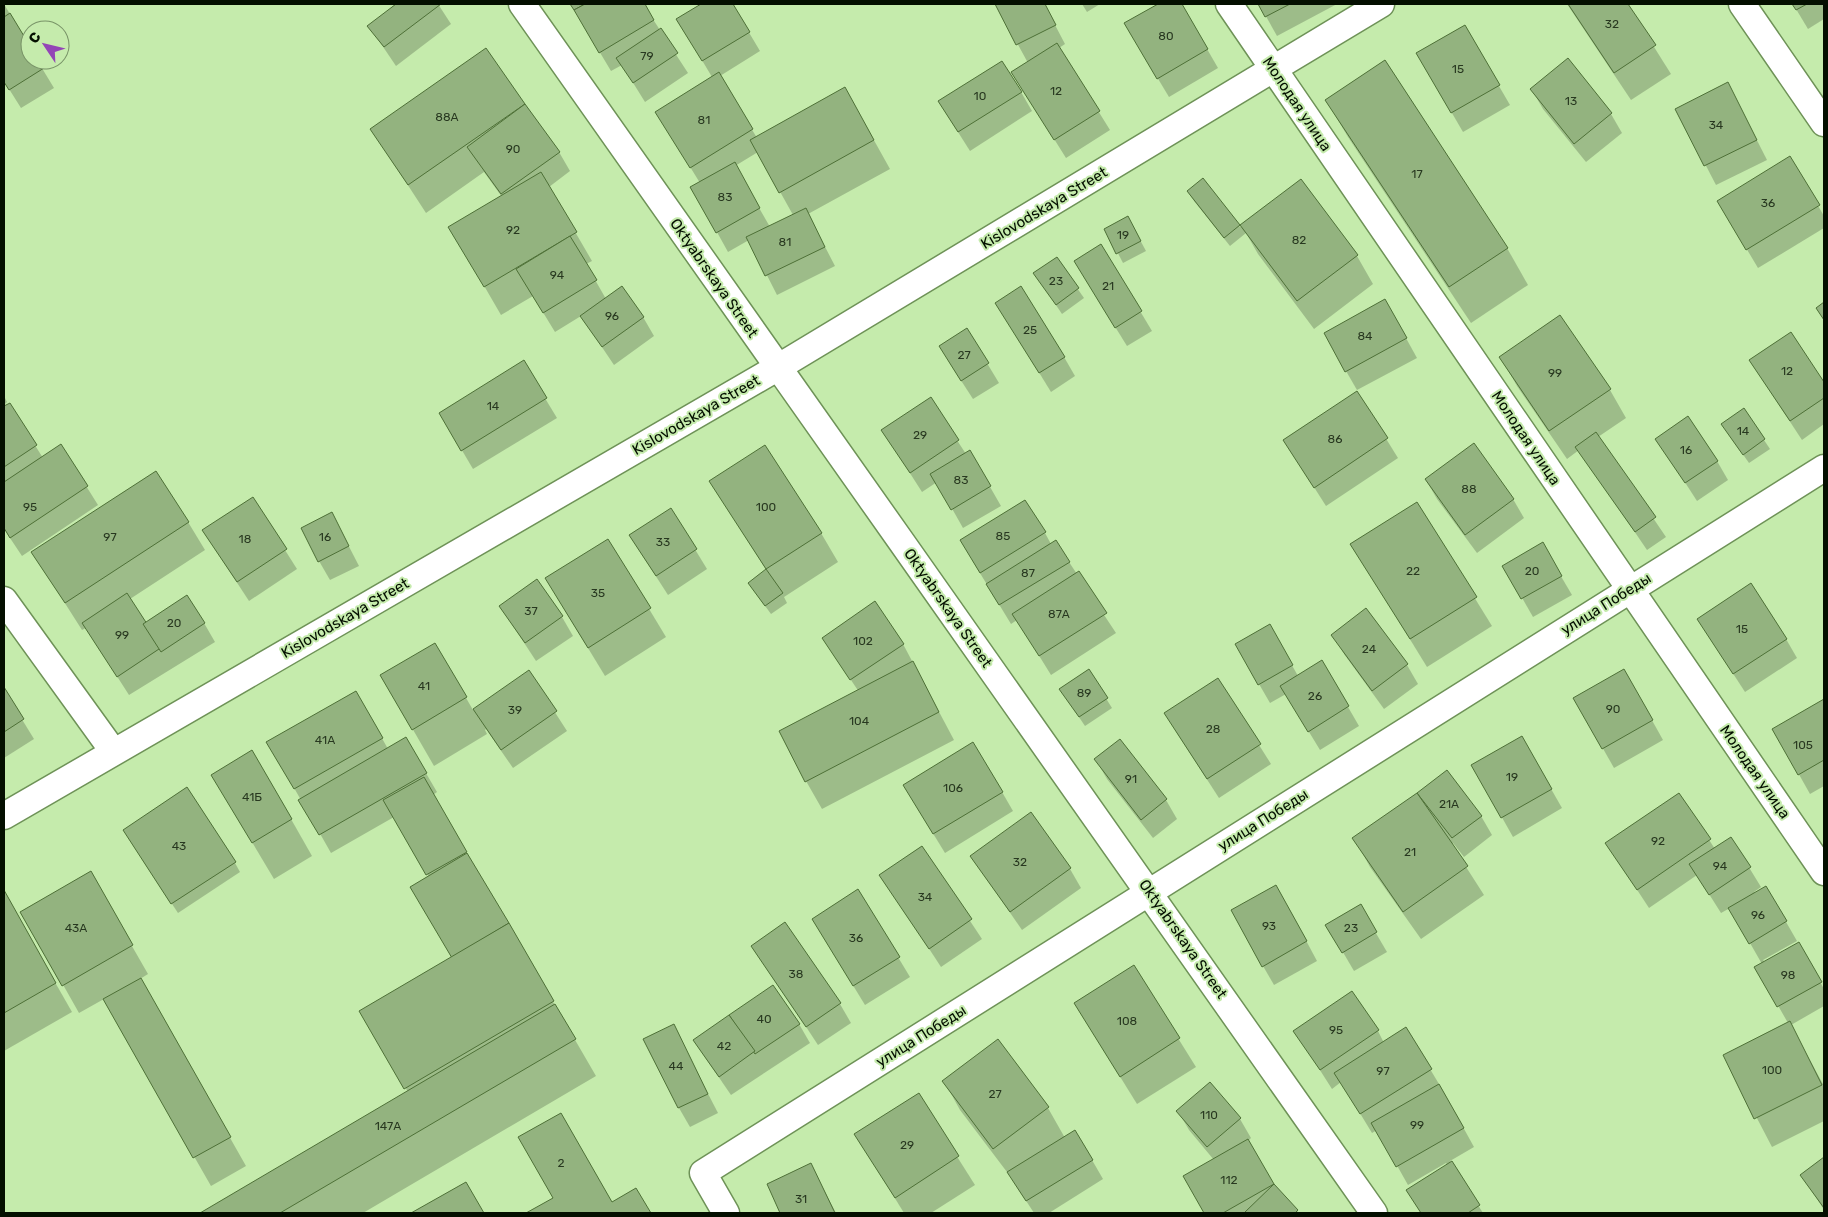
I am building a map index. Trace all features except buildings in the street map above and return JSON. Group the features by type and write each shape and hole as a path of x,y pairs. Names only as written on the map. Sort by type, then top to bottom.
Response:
{"street":[{"name":"Oktyabrskaya Street","path":"522,4 777,368 1150,891 1374,1213"},
{"name":"Молодая улица","path":"1229,4 1824,872"},
{"name":"Kislovodskaya Street","path":"4,816 113,751 777,368 1381,4"},
{"path":"1742,4 1824,123"},
{"name":"улица Победы","path":"726,1213 703,1174 1629,589 1824,468"},
{"path":"4,600 113,751"}]}
